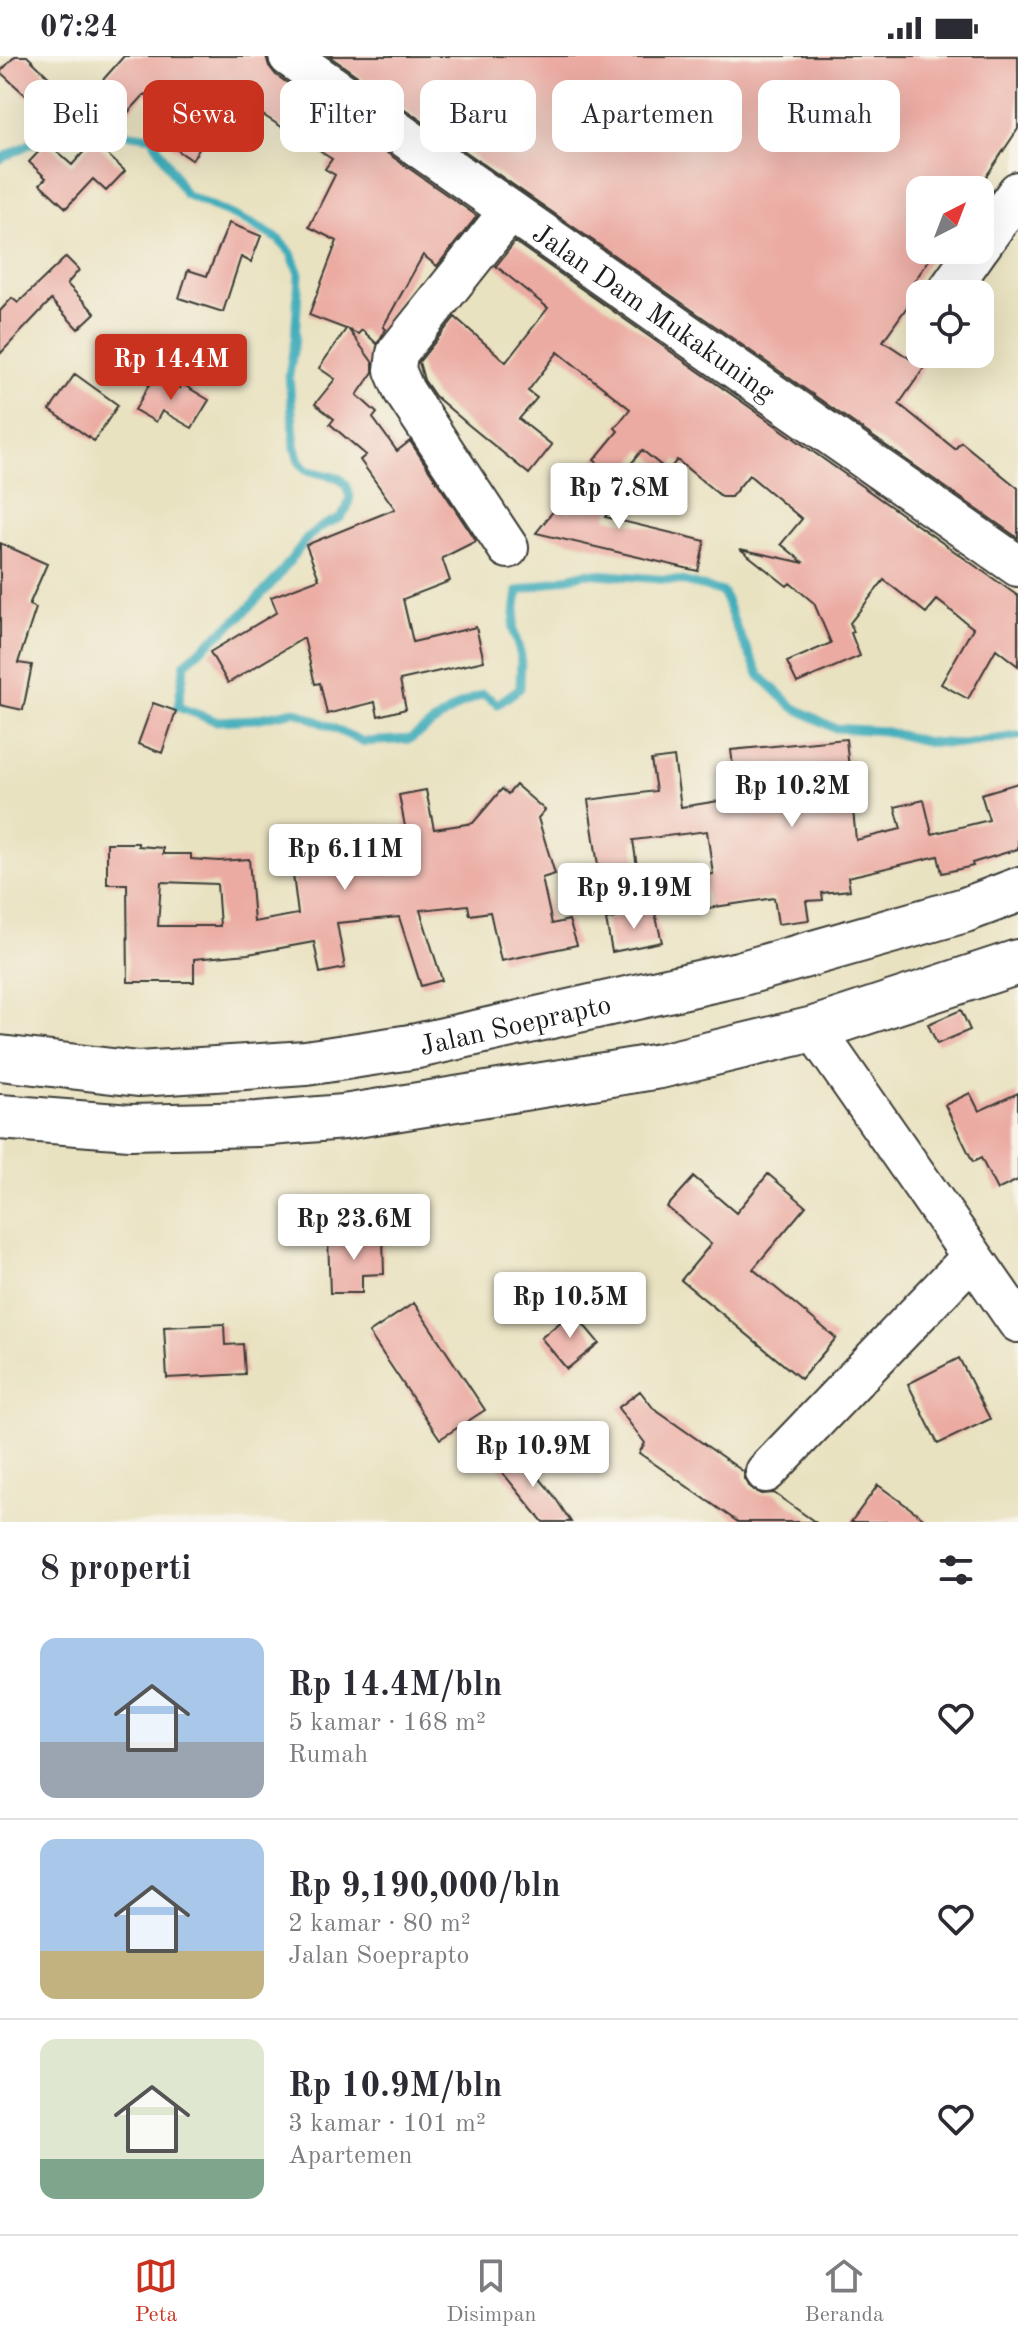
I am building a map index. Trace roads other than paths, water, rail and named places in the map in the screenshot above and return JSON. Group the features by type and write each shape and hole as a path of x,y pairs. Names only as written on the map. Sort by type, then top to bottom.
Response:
{"highway":[{"name":"Jalan Soeprapto","path":"0,1058 138,1074 306,1063 417,1046 739,974 965,910 1018,890"},
{"path":"0,1117 130,1127 258,1124 344,1117 660,1066 814,1029 1018,962"}],"street":[{"name":"Jalan Dam Mukakuning","path":"289,56 1018,566"},
{"path":"994,226 1018,192"},
{"path":"508,548 404,391 395,370 397,353 413,330 510,211"},
{"path":"814,1029 1018,1322"},
{"path":"766,1472 972,1257"}],"waterway":[{"path":"0,159 61,128 152,137 185,194 278,239 291,253 299,274 295,339 289,375 295,448 306,470 339,478 346,485 350,497 347,508 340,518 308,537 276,579 243,614 185,663 178,707 216,721 255,719 295,711 364,742 410,739 461,704 483,694 498,704 520,688 521,656 513,629 518,591 586,573 683,581 723,592 760,676 793,707 834,728 884,731 928,742 962,744 1018,736"}]}
